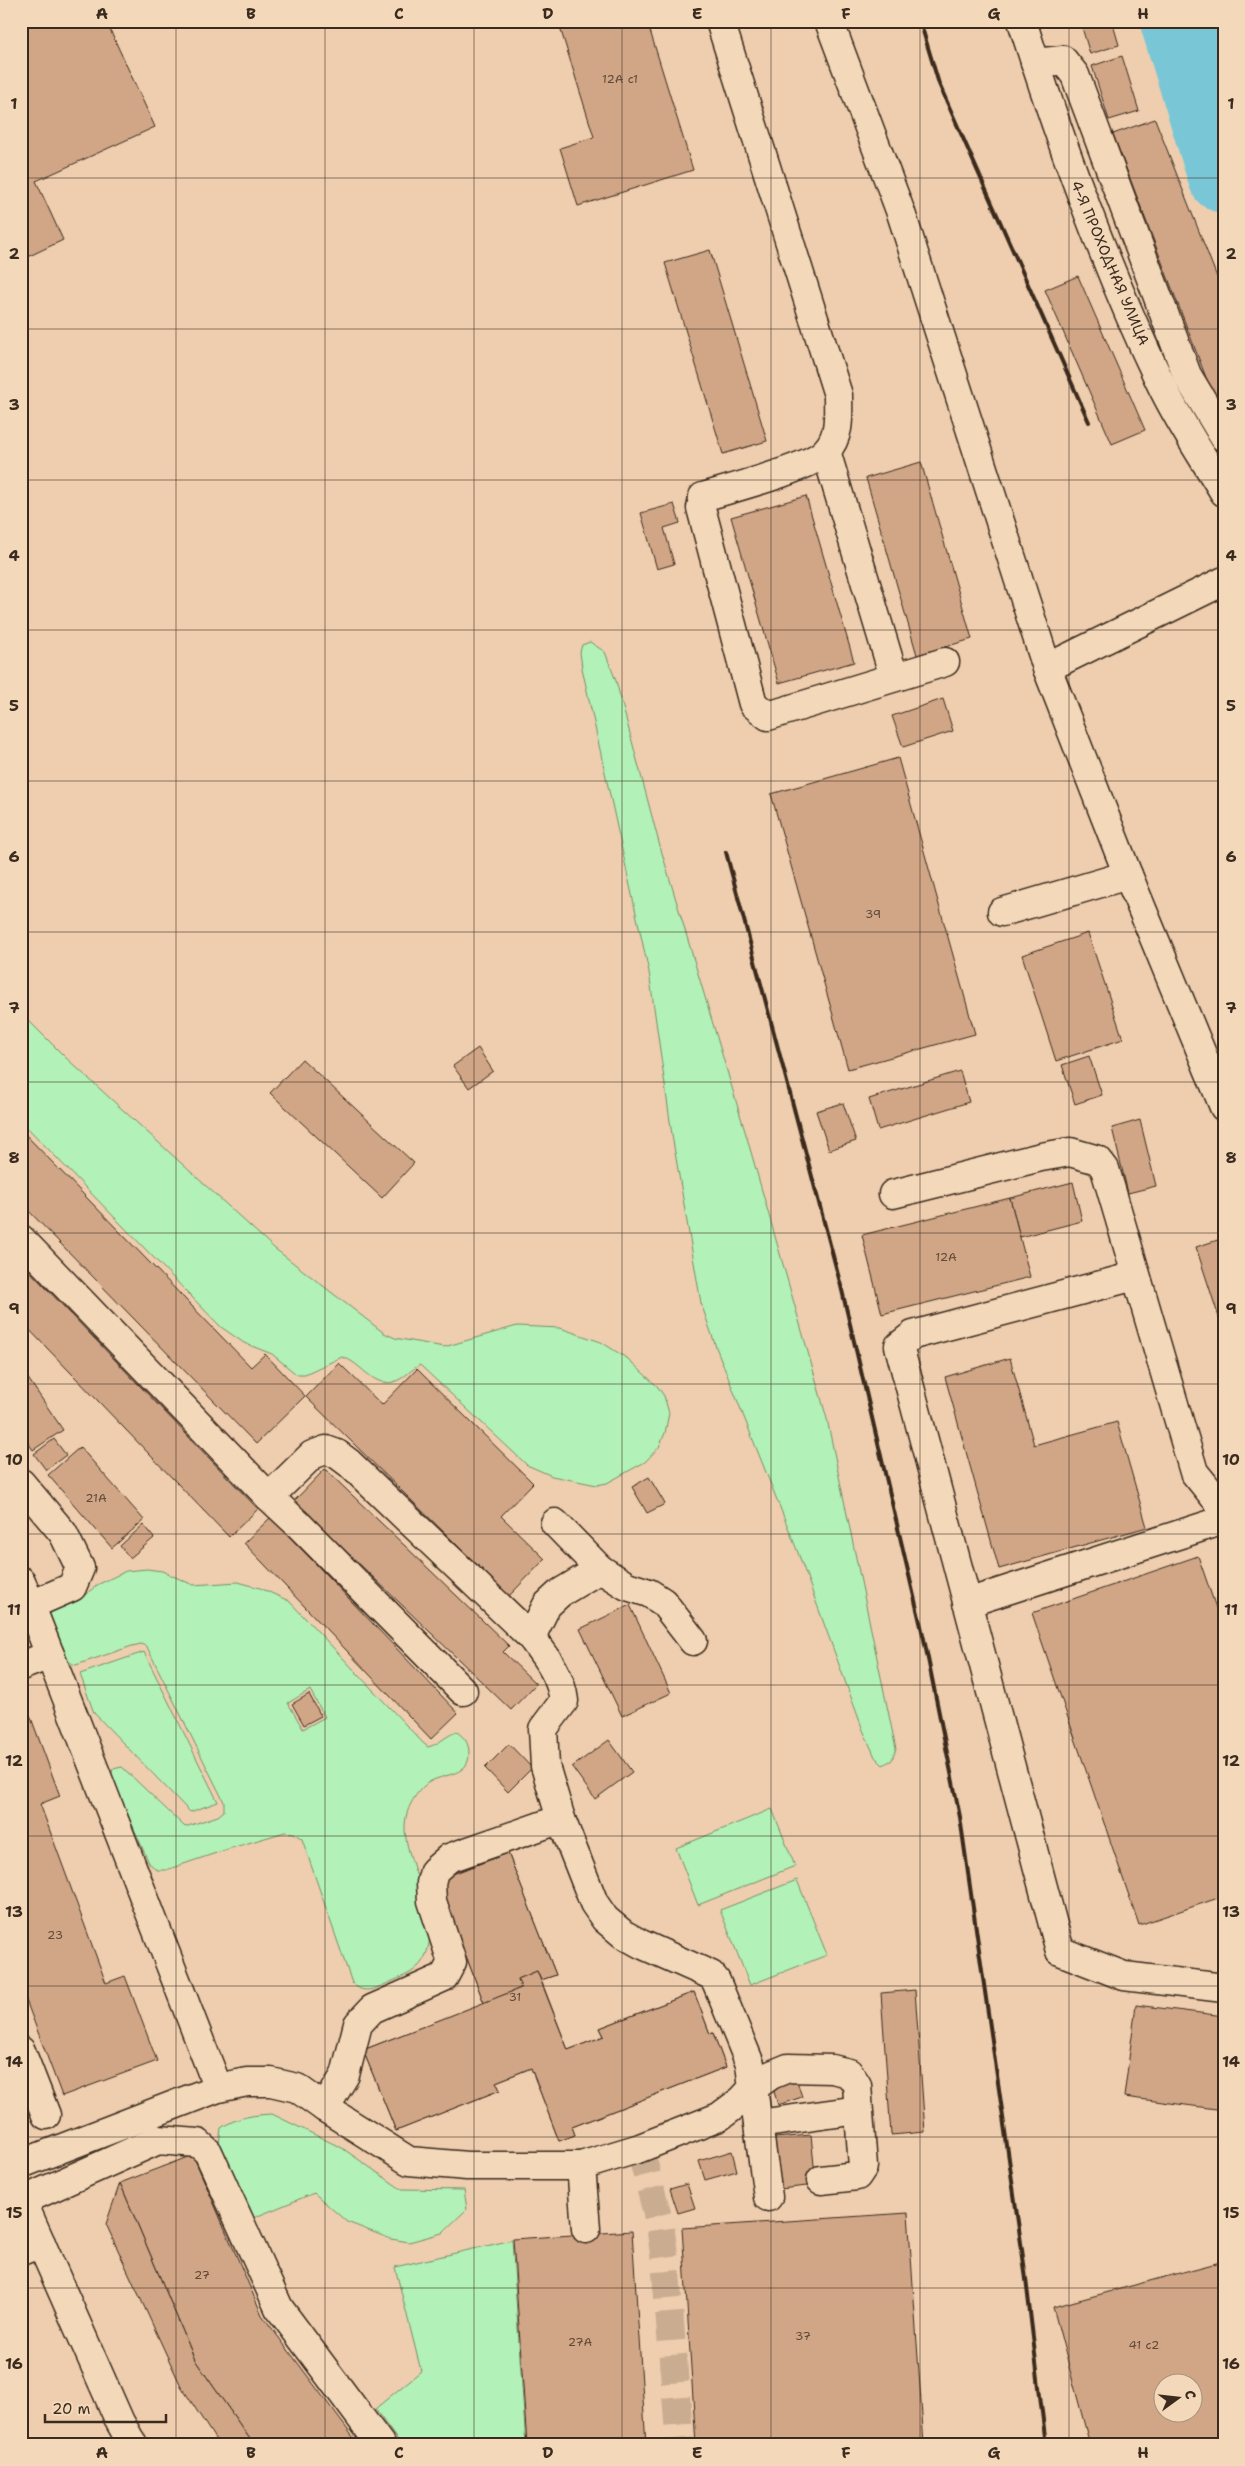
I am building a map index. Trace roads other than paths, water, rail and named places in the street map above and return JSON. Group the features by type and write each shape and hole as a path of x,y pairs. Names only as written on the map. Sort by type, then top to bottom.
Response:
{"street":[{"path":"720,21 838,395 838,429 826,451 797,467 703,497 701,508 753,704 768,716 945,662"},
{"path":"829,21 901,213 1047,668 1128,875 1224,1107"},
{"name":"4-Я ПРОХОДНАЯ УЛИЦА","path":"1022,21 1060,138 1103,255 1162,386 1224,492"},
{"path":"1035,63 1064,60 1075,75 1187,375 1224,437"},
{"path":"826,451 894,677"},
{"path":"1047,668 1224,581"},
{"path":"1002,912 1128,875"},
{"path":"893,1194 1041,1157 1070,1152 1098,1160 1105,1169 1194,1472 1224,1509"},
{"path":"21,1239 269,1497 463,1691"},
{"path":"1135,1276 912,1335 899,1346 1060,1951 1124,1976 1224,1988"},
{"path":"269,1497 312,1455 326,1450 337,1454 531,1637 558,1676 562,1688 564,1701 543,1729 542,1745 552,1793 560,1819 585,1884 594,1903 605,1919 622,1934 704,1971 716,1981 750,2064 768,2197"},
{"path":"21,1483 63,1533 80,1568 72,1587 26,1593 218,2088"},
{"path":"968,1602 1224,1520"},
{"path":"555,1522 600,1569 627,1586 649,1593 663,1602 693,1641"},
{"path":"531,1637 547,1605 560,1593 600,1569"},
{"path":"21,1666 50,1655"},
{"path":"325,2108 345,2075 358,2024 363,2017 372,2009 444,1977 450,1968 452,1962 432,1901 431,1883 434,1871 450,1858 560,1819"},
{"path":"21,2051 46,2115"},
{"path":"21,2164 218,2088 247,2082 272,2082 297,2088 409,2161 467,2166 581,2166 640,2148 720,2117 742,2100 752,2088 771,2075 788,2068 832,2069 849,2074 857,2085 863,2167 857,2176 821,2180"},
{"path":"758,2124 858,2110"},
{"path":"133,2445 31,2247 22,2199 158,2140 198,2142 208,2152 279,2308 381,2445"},
{"path":"581,2166 586,2229"}],"waterway":[{"path":"1176,21 1224,177"}],"tunnel":[{"path":"640,2148 660,2225 665,2261 680,2445"}],"railway":[{"path":"920,21 939,84 1089,422"},
{"path":"726,852 841,1286 924,1639 960,1817 1025,2271 1046,2445"}]}
